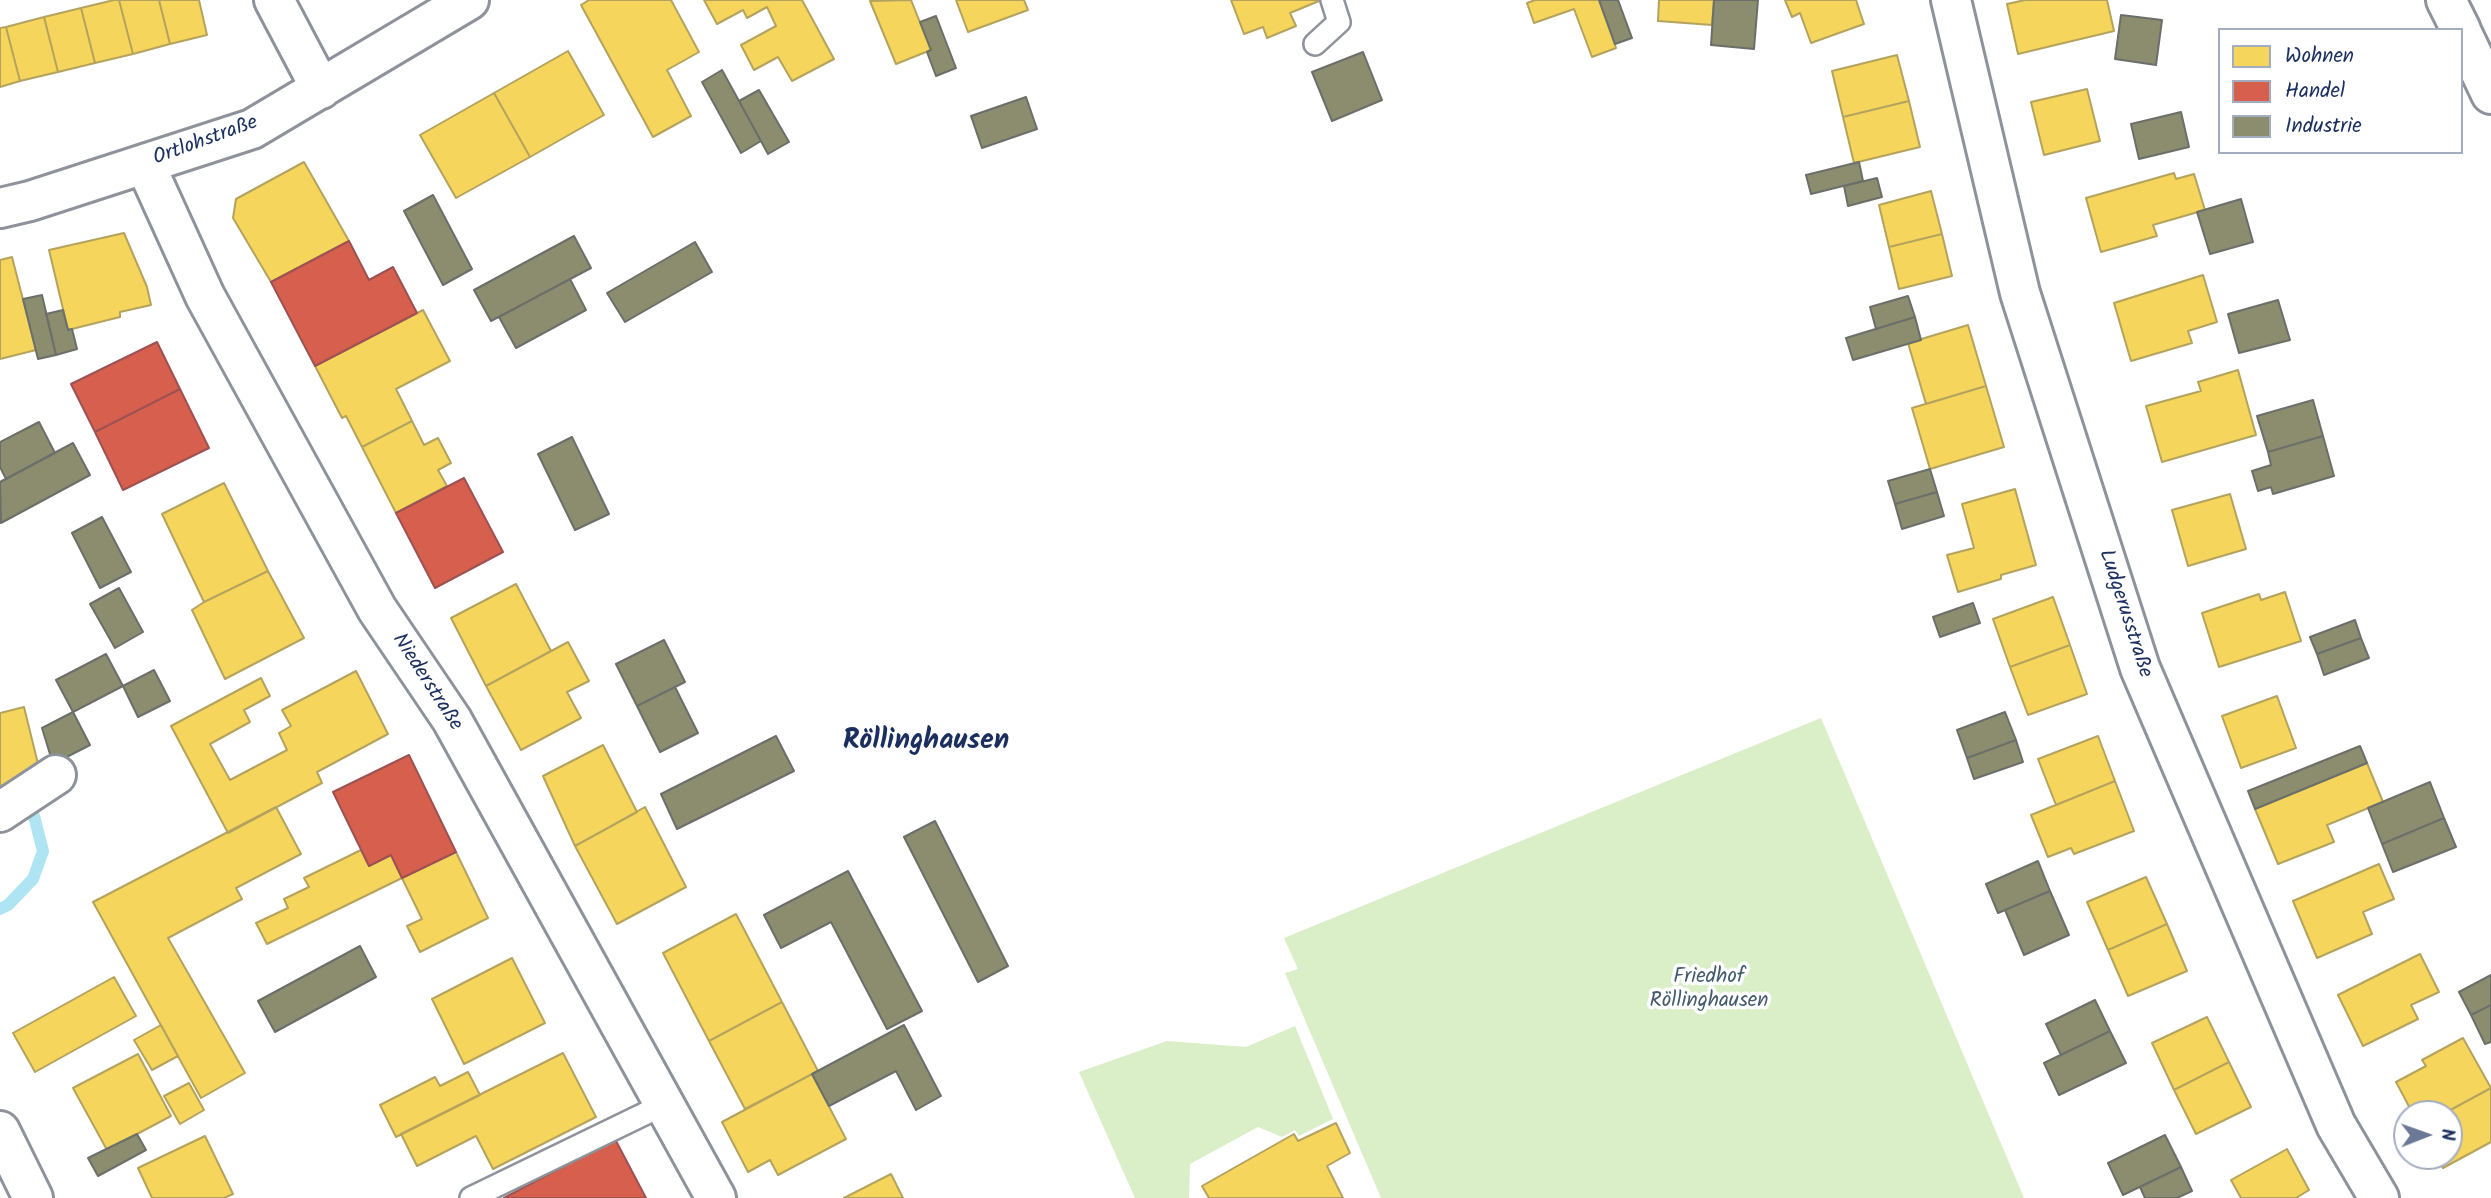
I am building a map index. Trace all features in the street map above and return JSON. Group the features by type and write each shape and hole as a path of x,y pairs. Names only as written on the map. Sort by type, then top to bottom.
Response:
{"main road":[{"path":"274,0 321,89"},
{"name":"Ortlohstraße","path":"0,208 30,201 252,129 469,0"},
{"name":"Ludgerusstraße","path":"1951,0 2020,293 2140,668 2336,1125 2379,1198"},
{"path":"2446,0 2460,28"},
{"path":"2463,34 2491,94"},
{"name":"Niederstraße","path":"145,164 205,296 377,609 452,720 716,1198"},
{"path":"0,812 56,775"},
{"path":"0,1131 33,1198"}],"lane":[{"path":"1315,44 1339,22 1332,0"},
{"path":"471,1198 665,1104"}],"green space":[{"name":"Friedhof Röllinghausen","path":"1821,718 2024,1198 1381,1198 1285,973 1298,969 1284,938"},
{"path":"1295,1026 1333,1119 1299,1136 1295,1130 1282,1137 1258,1127 1190,1164 1189,1198 1135,1198 1079,1072 1167,1041 1246,1047"}],"building: Wohnen":[{"path":"119,0 133,54 95,63 81,8"},
{"path":"119,0 159,0 170,44 133,54"},
{"path":"159,0 199,0 207,35 170,44"},
{"path":"589,0 671,0 699,52 667,70 691,116 653,137 581,5"},
{"path":"704,0 802,0 834,59 792,81 778,57 754,70 741,45 776,26 767,7 747,18 743,10 717,24"},
{"path":"911,0 931,50 896,64 870,1"},
{"path":"956,0 1024,0 1028,10 968,32"},
{"path":"1231,0 1319,1 1290,13 1296,26 1267,38 1263,27 1244,34"},
{"path":"1535,0 1599,0 1616,48 1592,57 1574,9 1534,23 1527,3"},
{"path":"1659,0 1714,0 1712,25 1658,21"},
{"path":"1785,0 1856,0 1864,24 1811,43 1800,13 1792,17"},
{"path":"2025,0 2107,0 2114,31 2018,54 2007,4"},
{"path":"81,8 95,63 58,72 44,17"},
{"path":"44,17 58,72 20,81 6,27"},
{"path":"6,27 20,81 0,87 0,28"},
{"path":"568,51 604,115 530,157 494,93"},
{"path":"1897,55 1909,101 1843,117 1832,71"},
{"path":"2087,89 2100,141 2044,155 2031,102"},
{"path":"494,93 530,157 456,198 420,135"},
{"path":"1909,101 1920,147 1854,163 1843,117"},
{"path":"304,162 349,241 271,282 233,218 236,199"},
{"path":"2174,173 2176,179 2194,174 2205,210 2153,225 2157,236 2101,252 2086,198"},
{"path":"1931,191 1942,234 1889,247 1879,205"},
{"path":"124,233 147,287 151,305 120,312 120,317 68,330 49,250"},
{"path":"1942,234 1952,276 1899,289 1889,247"},
{"path":"12,257 36,350 0,359 0,260"},
{"path":"2203,275 2217,322 2188,331 2192,343 2131,361 2114,303"},
{"path":"423,310 450,361 396,389 412,421 362,447 346,416 342,418 315,366"},
{"path":"1968,325 1986,386 1926,404 1908,343"},
{"path":"2238,370 2256,435 2162,462 2146,406 2201,391 2198,382"},
{"path":"1986,386 2004,447 1930,469 1912,408"},
{"path":"412,421 424,445 438,438 451,463 438,470 447,486 396,513 362,447"},
{"path":"224,483 268,571 204,602 162,514"},
{"path":"2015,489 2036,565 1958,592 1947,555 1974,548 1962,504"},
{"path":"2230,494 2246,549 2188,566 2172,510"},
{"path":"268,571 304,638 225,679 192,610"},
{"path":"516,584 551,651 486,686 451,618"},
{"path":"2285,592 2301,641 2219,667 2202,613 2259,594 2261,600"},
{"path":"2053,597 2070,645 2010,667 1993,619"},
{"path":"568,642 589,681 567,692 581,718 521,750 486,686"},
{"path":"2070,645 2087,694 2028,715 2010,667"},
{"path":"356,671 388,734 317,772 322,783 228,833 171,726 261,678 270,696 244,710 250,722 210,744 230,780 287,750 279,733 291,726 282,710"},
{"path":"2277,696 2296,748 2241,768 2222,716"},
{"path":"24,707 41,776 0,786 0,713"},
{"path":"2098,736 2115,781 2056,805 2038,759"},
{"path":"603,745 637,812 575,846 543,776"},
{"path":"2367,763 2383,802 2327,825 2334,842 2278,864 2255,809"},
{"path":"2115,781 2134,831 2074,854 2071,848 2048,857 2031,815"},
{"path":"276,807 301,854 236,888 242,899 168,938 245,1073 201,1098 93,902"},
{"path":"645,807 686,887 617,924 575,846"},
{"path":"361,850 369,866 391,855 402,878 267,944 256,923 288,908 284,899 309,887 304,878"},
{"path":"456,852 488,918 420,952 407,926 422,919 402,878"},
{"path":"2379,864 2394,899 2363,912 2372,934 2317,958 2293,901"},
{"path":"2146,877 2167,924 2108,950 2087,902"},
{"path":"736,914 782,1002 709,1041 663,953"},
{"path":"2167,924 2187,971 2128,996 2108,950"},
{"path":"2420,954 2439,992 2411,1005 2418,1019 2363,1046 2338,995"},
{"path":"512,958 545,1023 464,1064 432,999"},
{"path":"114,977 136,1016 35,1072 13,1033"},
{"path":"782,1002 818,1071 745,1109 709,1041"},
{"path":"2207,1017 2229,1062 2174,1090 2152,1043"},
{"path":"161,1025 178,1056 152,1070 134,1040"},
{"path":"2463,1038 2491,1088 2463,1103 2463,1100 2406,1100 2396,1082 2426,1066 2422,1060"},
{"path":"563,1053 596,1117 493,1169 476,1136 417,1166 401,1134"},
{"path":"138,1054 171,1116 107,1150 73,1088"},
{"path":"2229,1062 2251,1107 2196,1134 2174,1090"},
{"path":"468,1072 480,1095 396,1137 380,1105 435,1077 440,1086"},
{"path":"812,1074 846,1139 778,1175 770,1160 748,1172 722,1122"},
{"path":"189,1083 204,1110 180,1124 164,1096"},
{"path":"2491,1088 2491,1142 2463,1157 2463,1103"},
{"path":"1336,1123 1350,1153 1327,1166 1343,1198 1209,1198 1202,1186 1294,1134 1298,1141"},
{"path":"205,1136 233,1194 224,1198 152,1198 138,1168"},
{"path":"2287,1149 2309,1190 2296,1198 2241,1198 2231,1180"},
{"path":"891,1174 903,1198 844,1198"}],"building: Handel":[{"path":"349,241 369,280 393,267 417,313 315,366 271,282"},
{"path":"157,342 180,389 95,432 71,384"},
{"path":"180,389 209,448 123,490 95,432"},
{"path":"464,478 503,552 435,588 396,513"},
{"path":"409,755 456,852 402,878 391,855 369,866 333,792"},
{"path":"615,1139 646,1198 504,1198"}],"building: Industrie":[{"path":"1599,0 1618,0 1632,38 1615,44"},
{"path":"1714,0 1758,0 1754,49 1711,45"},
{"path":"2121,15 2162,20 2156,65 2115,59"},
{"path":"936,16 956,68 936,76 927,52 931,50 920,22"},
{"path":"1363,52 1382,100 1332,121 1312,72"},
{"path":"722,70 761,141 741,153 702,82"},
{"path":"759,90 789,142 768,154 739,101"},
{"path":"1026,97 1037,129 982,148 971,116"},
{"path":"2181,112 2189,147 2139,159 2131,124"},
{"path":"1859,162 1863,181 1811,194 1806,175"},
{"path":"1877,178 1882,197 1848,206 1844,186"},
{"path":"433,195 472,269 443,285 404,211"},
{"path":"2241,199 2253,242 2210,254 2197,212"},
{"path":"574,236 591,268 491,321 474,290"},
{"path":"695,242 712,272 625,322 607,293"},
{"path":"570,279 586,310 516,348 499,317"},
{"path":"42,295 56,355 38,359 23,299"},
{"path":"1908,296 1915,317 1876,329 1870,307"},
{"path":"2278,300 2290,340 2239,353 2228,314"},
{"path":"63,310 77,349 56,355 46,314"},
{"path":"1915,317 1921,340 1853,360 1846,338"},
{"path":"2313,400 2323,436 2268,452 2257,416"},
{"path":"39,422 55,453 6,479 0,467 0,442"},
{"path":"2323,436 2334,476 2273,494 2271,487 2258,491 2252,471 2271,465 2268,452"},
{"path":"572,437 609,514 575,530 538,454"},
{"path":"73,443 90,475 1,523 0,482"},
{"path":"1930,469 1937,492 1895,504 1888,481"},
{"path":"1937,492 1944,516 1902,529 1895,504"},
{"path":"102,517 131,572 100,588 72,533"},
{"path":"119,588 143,632 115,648 90,604"},
{"path":"1973,603 1980,623 1940,637 1933,617"},
{"path":"2355,620 2361,638 2317,654 2310,637"},
{"path":"2361,638 2369,658 2324,675 2317,654"},
{"path":"664,640 685,682 637,706 616,664"},
{"path":"106,654 123,686 73,712 56,680"},
{"path":"154,670 170,701 138,717 123,686"},
{"path":"675,687 698,733 660,752 637,706"},
{"path":"73,712 90,745 53,764 42,728"},
{"path":"2005,712 2016,740 1967,758 1957,730"},
{"path":"776,736 794,771 677,829 661,794"},
{"path":"2016,740 2023,762 1974,779 1967,758"},
{"path":"2360,746 2367,763 2255,809 2248,791"},
{"path":"2430,782 2444,818 2382,844 2368,808"},
{"path":"2444,818 2456,847 2393,872 2382,844"},
{"path":"935,821 1008,966 978,982 904,837"},
{"path":"2038,861 2050,891 1998,913 1986,884"},
{"path":"848,871 922,1011 887,1029 831,922 781,948 764,915"},
{"path":"2050,891 2069,935 2024,955 2005,910"},
{"path":"360,946 376,977 275,1032 258,1001"},
{"path":"2491,975 2491,1005 2471,1015 2459,992"},
{"path":"2095,1000 2110,1031 2061,1055 2046,1024"},
{"path":"2491,1005 2491,1042 2485,1044 2471,1015"},
{"path":"904,1025 941,1096 916,1110 896,1071 829,1106 812,1074"},
{"path":"2110,1031 2126,1063 2059,1095 2044,1063"},
{"path":"137,1134 146,1150 98,1176 88,1158"},
{"path":"2165,1135 2181,1167 2123,1195 2108,1163"},
{"path":"2181,1167 2192,1191 2177,1198 2145,1198 2140,1187"}],"waterway":[{"path":"0,909 8,905 33,879 43,851 34,816"}],"district":[{"name":"Röllinghausen","path":"926,743"}]}
